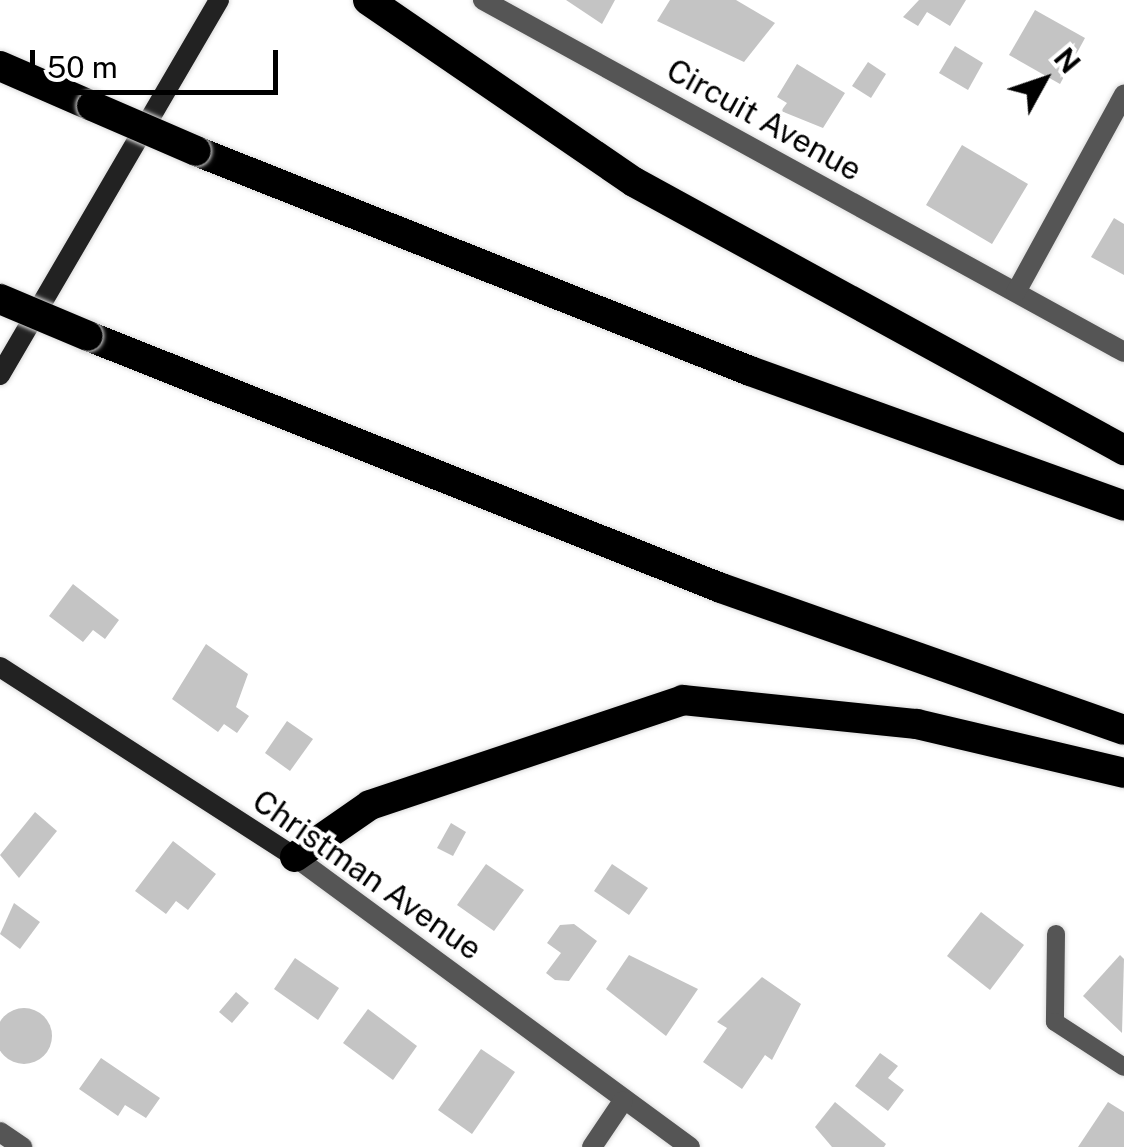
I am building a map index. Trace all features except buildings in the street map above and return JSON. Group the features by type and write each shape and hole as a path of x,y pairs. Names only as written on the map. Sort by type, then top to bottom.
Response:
{"highway":[{"path":"368,0 634,182 1124,450"},
{"path":"401,0 463,68"},
{"path":"0,66 196,151 750,371 1124,506"},
{"path":"0,298 721,588 1124,730"},
{"path":"295,858 370,804 683,700 917,724 1124,773"}],"main road":[{"path":"0,374 218,0"},
{"name":"Christman Avenue","path":"0,667 295,858"}],"street":[{"name":"Circuit Avenue","path":"483,0 1124,352"},
{"path":"1016,292 1124,95"},
{"name":"Christman Avenue","path":"295,858 690,1147"},
{"path":"592,1147 623,1100"},
{"path":"0,1132 22,1147"}],"lane":[{"path":"1056,934 1055,1022 1124,1067"}]}
